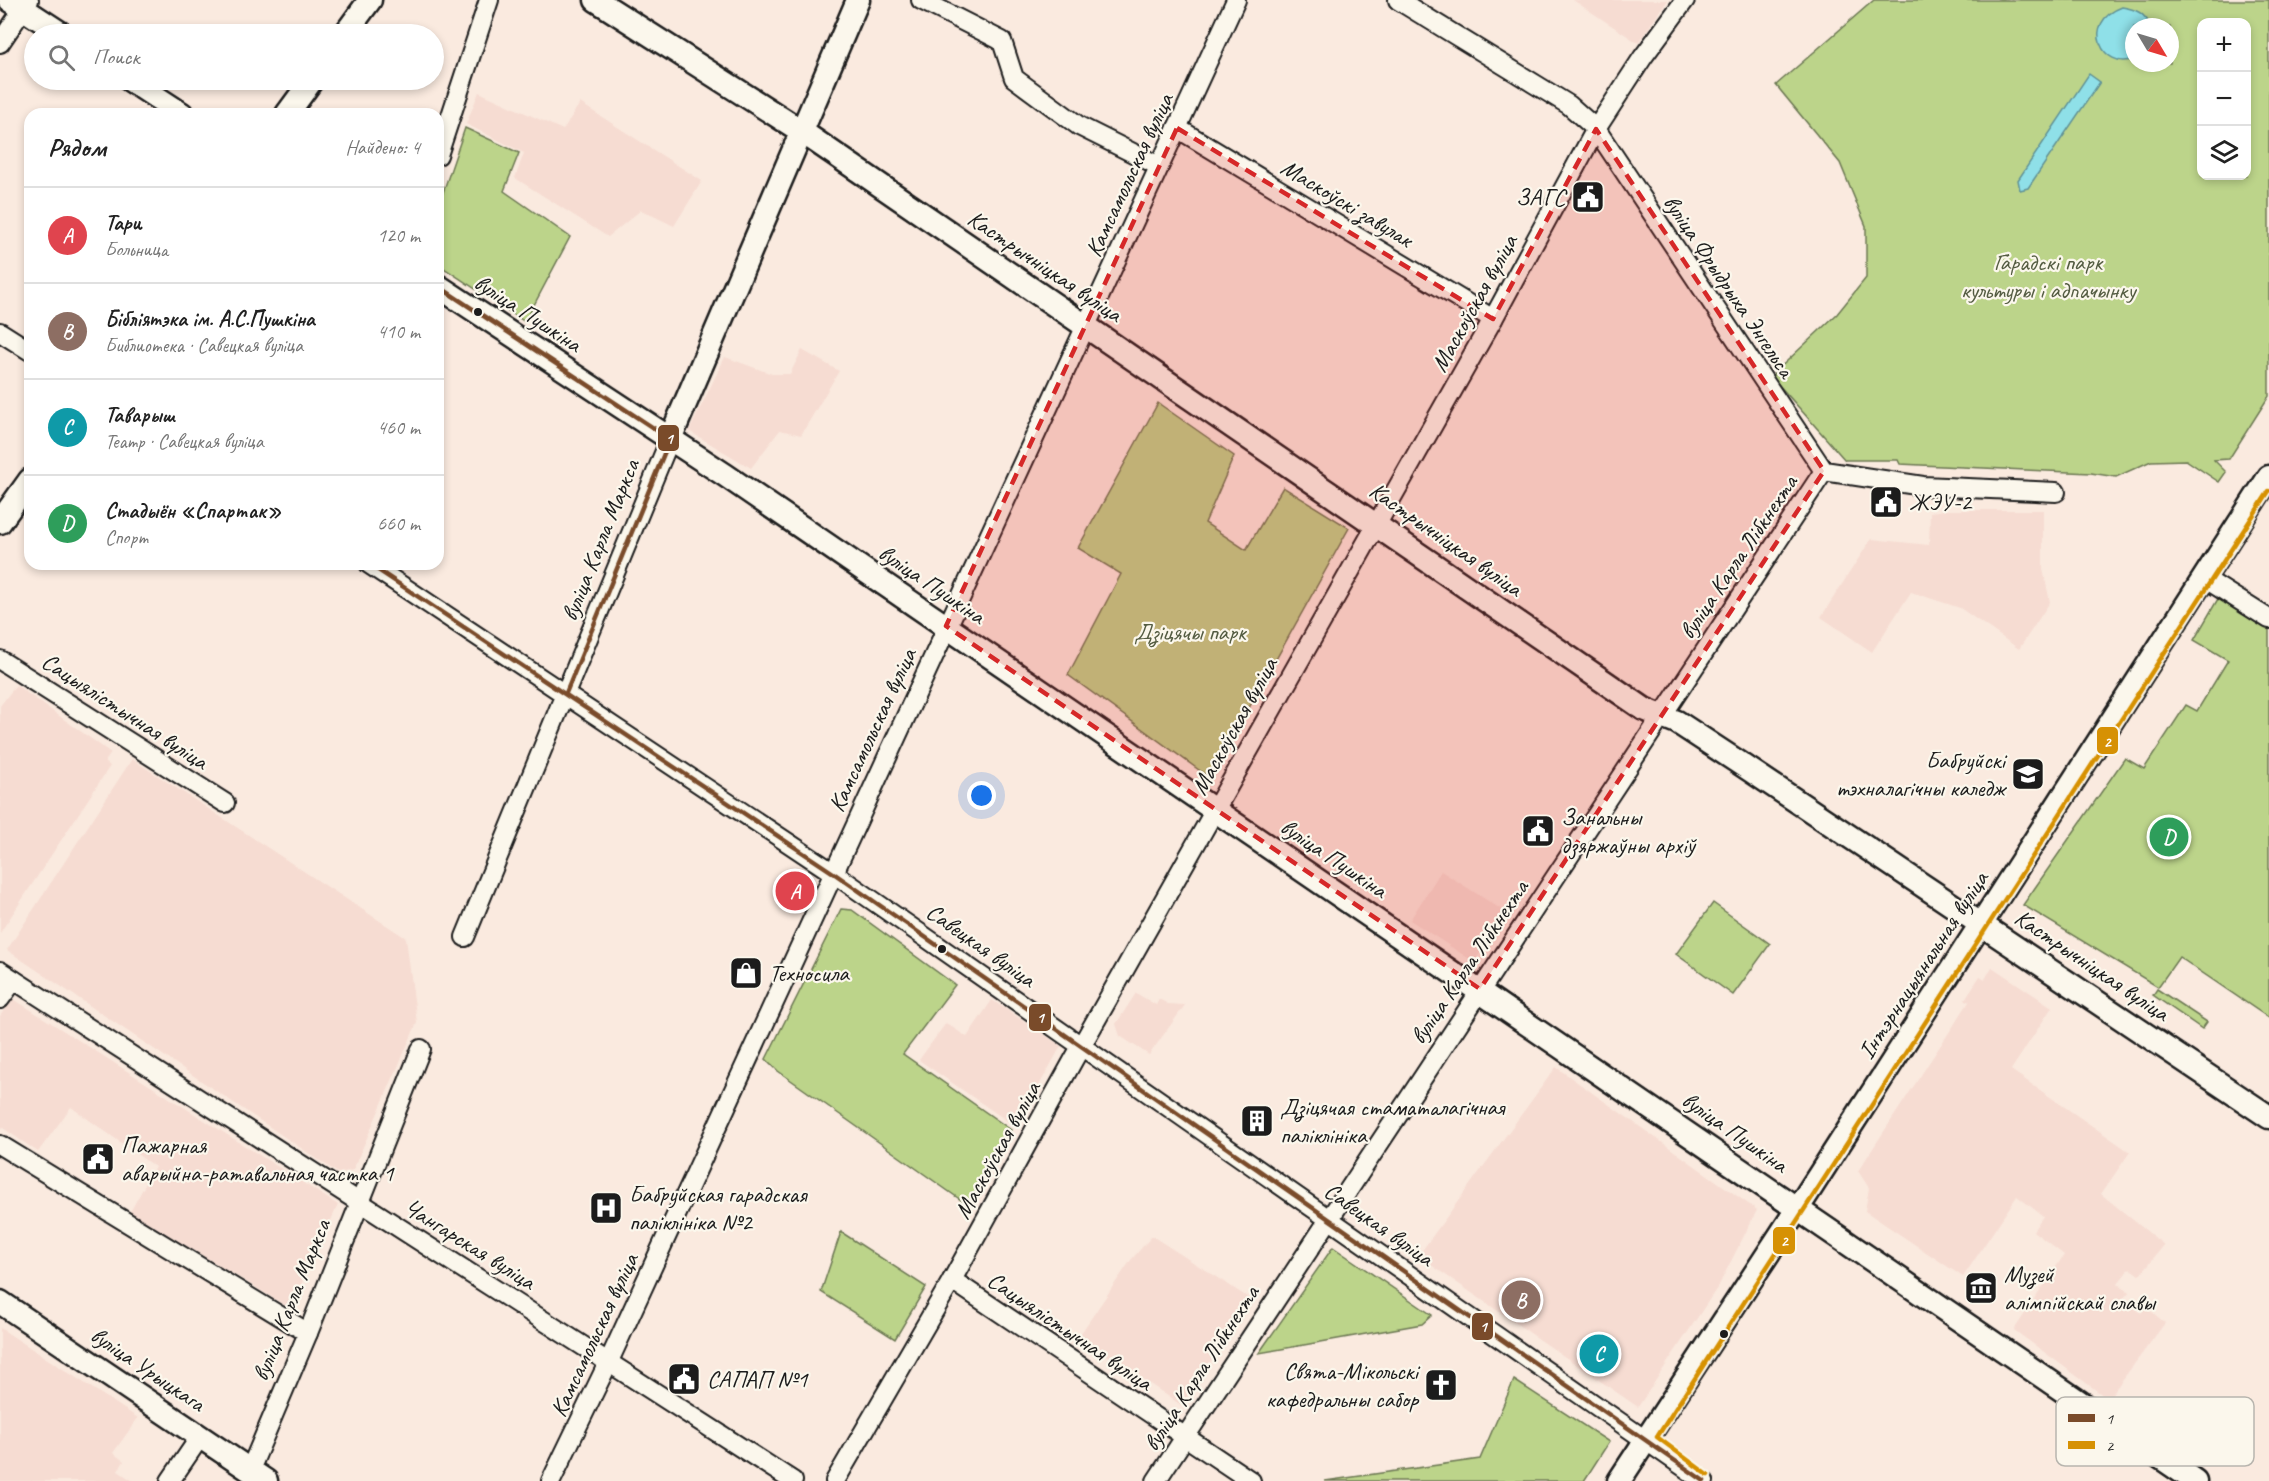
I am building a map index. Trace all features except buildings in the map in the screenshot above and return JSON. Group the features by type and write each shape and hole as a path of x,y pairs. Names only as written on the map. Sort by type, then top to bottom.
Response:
{"main road":[{"path":"352,24 370,0"},
{"name":"Кастрычніцкая вуліца","path":"596,0 801,131 1376,523 1644,709 1677,722 2267,1111"},
{"name":"вуліца Карла Маркса","path":"670,439 858,0"},
{"path":"20,3 48,24"},
{"path":"145,90 173,108"},
{"path":"291,108 305,90"},
{"name":"вуліца Пушкіна","path":"444,290 670,439 946,626 2073,1397"},
{"name":"Інтэрнацыянальная вуліца","path":"1619,1481 1798,1208 2269,477"},
{"path":"0,522 24,488"},
{"name":"вуліца Урыцкага","path":"0,1302 258,1475"},
{"name":"вуліца Пушкіна","path":"2173,1466 2195,1481"}],"street":[{"path":"444,137 489,0"},
{"path":"921,0 1002,41 1014,78 1079,126 1159,166"},
{"name":"Камсамольская вуліца","path":"551,1481 609,1361 832,872 1236,0"},
{"name":"вуліца Фрыдрыха Энгельса","path":"1398,0 1569,105 1596,129 1824,471"},
{"name":"Маскоўская вуліца","path":"836,1481 952,1281 1082,1045 1492,319 1596,129 1643,57 1685,0"},
{"path":"0,43 20,3"},
{"name":"Маскоўскі завулак","path":"1177,128 1492,319"},
{"path":"0,332 24,347"},
{"name":"вуліца Карла Маркса","path":"465,937 670,439"},
{"path":"1824,471 1923,486 2056,492"},
{"name":"вуліца Карла Лібкнехта","path":"1156,1481 1824,471"},
{"name":"Савецкая вуліца","path":"378,570 832,872 1704,1481"},
{"path":"2204,578 2269,619"},
{"name":"Сацыялістычная вуліца","path":"0,660 225,803"},
{"path":"0,999 7,976"},
{"name":"Чангарская вуліца","path":"7,976 793,1481"},
{"name":"вуліца Карла Маркса","path":"258,1475 308,1333 421,1049"},
{"path":"0,1145 308,1333"},
{"name":"Сацыялістычная вуліца","path":"952,1281 1251,1481"},
{"path":"170,1481 200,1437"}],"highlighted area":[{"path":"1177,128 1493,319 1596,129 1824,471 1480,989 946,626"}],"shaded area":[{"path":"1573,0 1668,0 1638,43"},
{"path":"479,92 563,130 580,103 702,181 674,226 641,210 608,237 515,178 524,153 466,124"},
{"path":"802,350 839,371 801,435 780,430 751,468 689,431 725,357 772,374 790,374"},
{"path":"2043,510 2043,569 2050,602 2019,649 1960,608 1911,592 1872,652 1821,617 1871,539 1929,545 1930,512"},
{"path":"16,685 111,753 105,762 110,766 0,933 0,706"},
{"path":"132,759 406,938 417,1023 353,1170 338,1173 7,950"},
{"path":"1441,871 1507,913 1474,962 1410,920"},
{"path":"1992,967 2052,1007 2011,1070 2130,1152 2101,1194 2164,1245 2140,1275 2130,1268 2118,1283 2129,1292 2123,1299 2141,1313 2146,1307 2165,1323 2110,1397 2105,1397 2014,1330 2064,1255 2033,1231 2043,1216 2017,1196 1963,1277 1865,1211 1869,1188 1858,1171 1969,1002 1965,999 1980,976 1985,979"},
{"path":"1136,993 1156,1005 1159,999 1168,1004 1185,1005 1149,1055 1120,1036 1116,1024"},
{"path":"12,998 338,1205 290,1308 130,1212 155,1167 71,1107 38,1152 0,1126 0,1016"},
{"path":"992,1000 1061,1046 1016,1127 919,1060 946,1023 967,1037"},
{"path":"1556,1067 1757,1210 1719,1285 1638,1407 1418,1256"},
{"path":"1152,1236 1252,1300 1181,1405 1079,1336 1131,1260"},
{"path":"0,1328 138,1418 113,1453 124,1461 118,1471 133,1481 0,1481"}],"green space":[{"name":"Гарадскі парк культуры і адпачынку","path":"1874,0 2269,0 2269,396 2229,459 2214,460 2226,472 2219,482 2186,460 2151,461 2116,477 2091,473 1900,464 1898,460 1845,460 1771,376 1837,314 1866,278 1866,226 1840,163 1776,85"},
{"path":"465,128 519,153 504,191 570,237 525,322 444,268 444,189"},
{"name":"Дзіцячы парк","path":"1158,403 1234,456 1205,523 1246,550 1283,487 1349,528 1210,778 1068,675 1121,574 1078,548"},
{"path":"2219,597 2269,626 2269,1018 2179,957 2158,987 2023,905 2125,758 2144,769 2186,705 2197,711 2228,660 2194,640"},
{"path":"1713,903 1770,944 1733,995 1676,954"},
{"path":"841,909 852,910 955,985 903,1054 1011,1130 968,1205 778,1071 766,1059"},
{"path":"2157,989 2207,1022 2202,1029 2153,995"},
{"path":"841,1232 926,1287 895,1339 821,1292"},
{"path":"1333,1247 1432,1315 1422,1324 1259,1353"},
{"path":"1514,1380 1609,1442 1584,1481 1325,1481 1480,1459"}],"water":[{"path":"2122,7 2140,12 2146,18 2125,18 2125,61 2113,58 2100,44 2101,24 2109,14"},
{"path":"2089,74 2100,82 2028,188 2020,190 2018,180"}],"transit line":[{"name":"1","path":"444,290 670,439 566,693"},
{"name":"2","path":"1708,1475 1657,1437 2269,491"},
{"name":"1","path":"378,570 832,872 1704,1481"}],"place":[{"name":"ЗАГС","path":"1588,197"},
{"name":"ЖЭУ-2","path":"1886,502"},
{"name":"Бабруйскі тэхналагічны каледж","path":"2028,774"},
{"name":"Занальны дзяржаўны архіў","path":"1538,831"},
{"name":"Стадыён «Спартак»","path":"2169,837"},
{"name":"Тари","path":"795,891"},
{"name":"Техносила","path":"746,973"},
{"name":"Дзіцячая стаматалагічная паліклініка","path":"1257,1121"},
{"name":"Пажарная аварыйна-ратавальная частка 1","path":"98,1159"},
{"name":"Бабруйская гарадская паліклініка №2","path":"606,1208"},
{"name":"Музей алімпійскай славы","path":"1981,1288"},
{"name":"Бібліятэка ім. А.С.Пушкіна","path":"1521,1300"},
{"name":"Таварыш","path":"1599,1354"},
{"name":"САПАП №1","path":"684,1379"},
{"name":"Свята-Мікольскі кафедральны сабор","path":"1441,1385"}]}
